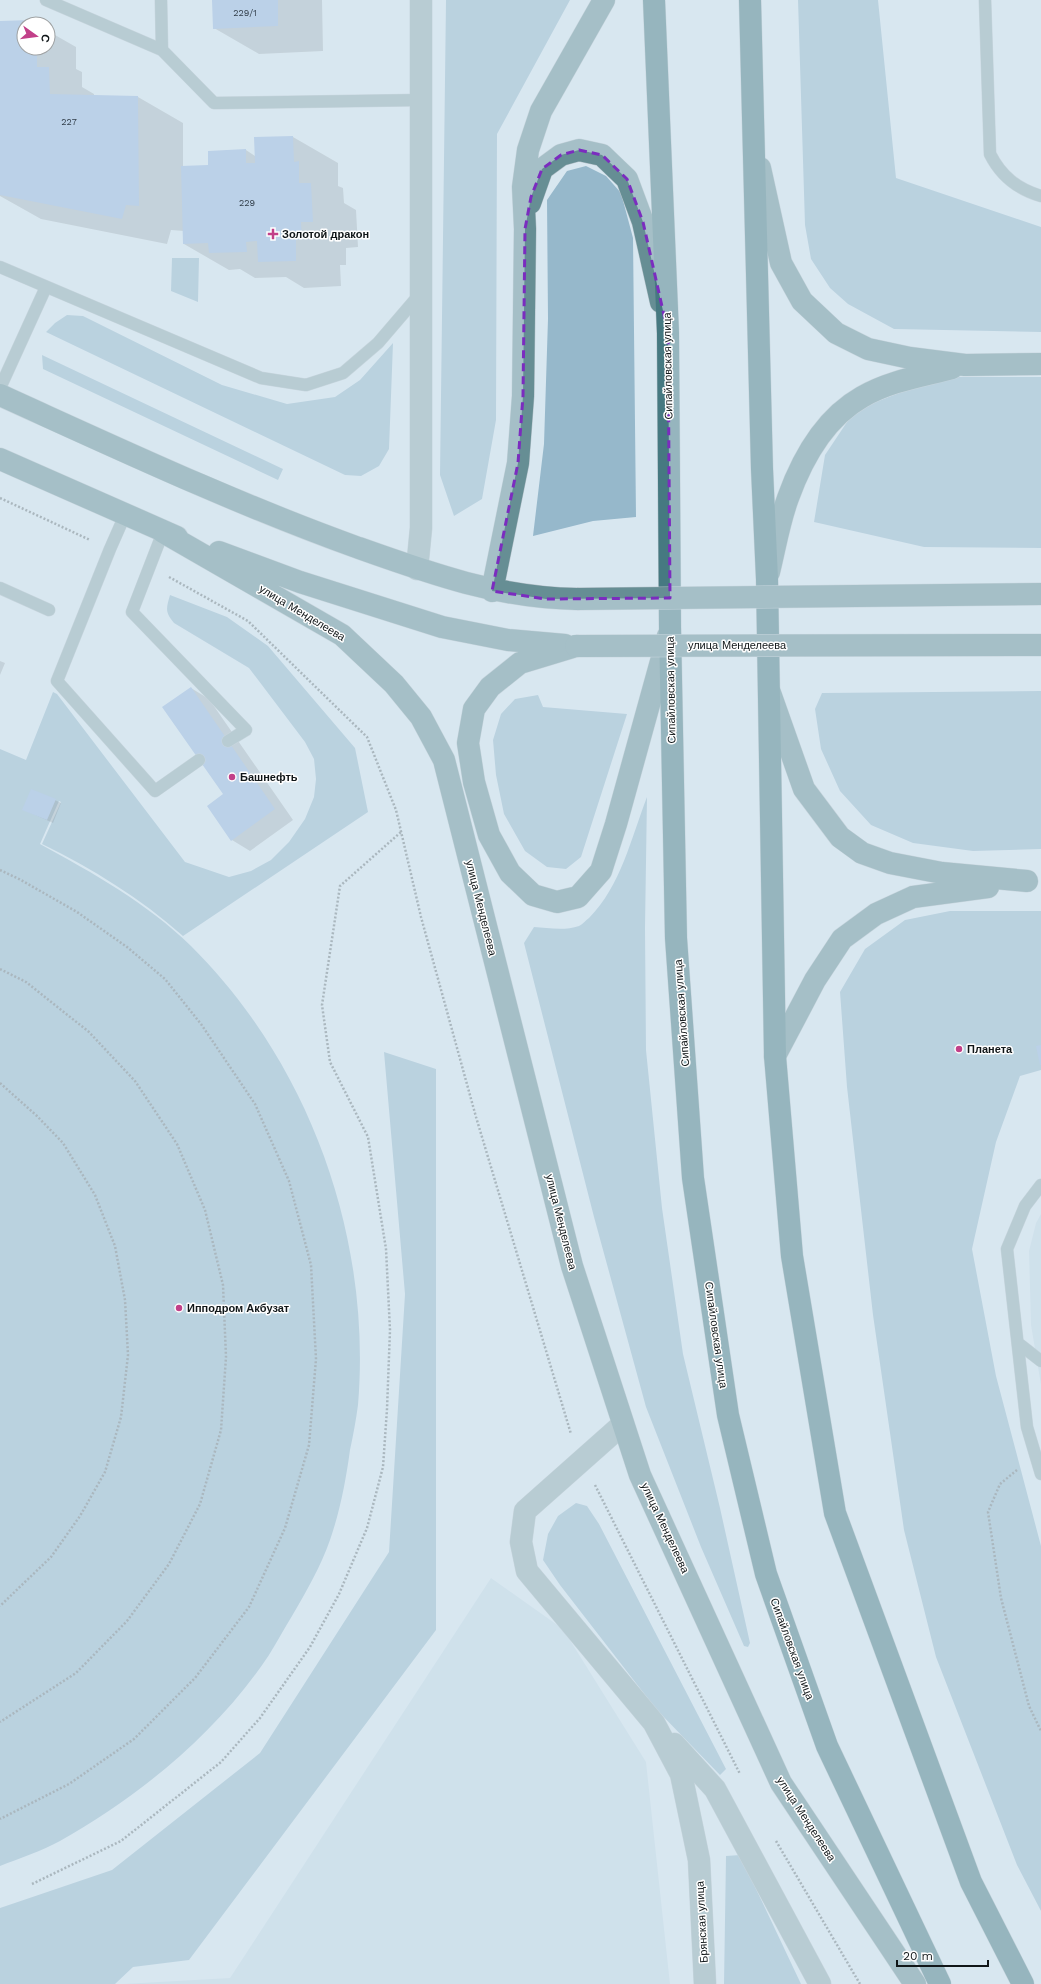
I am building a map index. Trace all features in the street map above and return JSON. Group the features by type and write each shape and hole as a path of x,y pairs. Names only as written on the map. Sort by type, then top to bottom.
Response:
{"main road":[{"path":"492,590 518,463 523,396 523,187 528,150 541,111 604,0"},
{"name":"Сипайловская улица","path":"654,0 668,333 670,628 676,938 693,1178 728,1415 766,1574 827,1746 940,1984"},
{"path":"750,0 762,469 767,579 775,1056 792,1256 835,1513 971,1882 1023,1984"},
{"path":"753,138 781,263 802,301 836,333 868,349 910,358 965,365 1041,364"},
{"path":"524,229 531,196 542,169 561,155 579,150 602,155 627,179 643,222 668,333"},
{"path":"767,579 787,499 810,448 840,412 863,397 884,387 965,365"},
{"path":"0,395 188,481 292,524 417,569 492,590 546,599 1041,594"},
{"name":"улица Менделеева","path":"0,459 163,532 300,582 442,627 508,640 576,646 1041,645"},
{"name":"улица Менделеева","path":"163,532 342,635 394,684 421,717 444,760 572,1266 640,1475 781,1783 914,1984"},
{"path":"576,646 520,663 490,686 474,709 468,743 474,782 489,835 510,873 533,895 557,902 578,897 601,871 616,824 670,628"},
{"path":"768,688 804,789 824,819 840,837 862,853 890,862 942,873 1034,881"},
{"path":"775,1056 815,980 842,940 876,914 913,898 1034,881"}],"street":[{"path":"417,569 421,528 420,0"},
{"path":"623,1424 525,1511 521,1542 527,1571 654,1723 715,1789 820,1984"},
{"name":"Брянская улица","path":"654,1723 681,1774 699,1860 705,1984"}],"lane":[{"path":"46,0 162,50 214,103 421,100"},
{"path":"161,0 162,50"},
{"path":"985,0 990,154 1002,174 1013,184 1025,191 1041,196"},
{"path":"0,267 261,378 306,386 343,373 378,343 421,293"},
{"path":"0,388 46,287"},
{"path":"125,515 57,681 155,791 199,760"},
{"path":"163,532 132,612 246,730 228,741"},
{"path":"0,588 49,610"},
{"path":"1041,1185 1025,1206 1007,1249 1027,1427 1041,1474"},
{"path":"1018,1343 1041,1361"}],"path":[{"path":"0,498 110,549"},
{"path":"151,566 248,621 367,737 396,810 421,917 476,1116 573,1442 742,1778"},
{"path":"32,1884 121,1841 221,1762 260,1718 310,1647 339,1594 368,1528 383,1467 387,1409 390,1330 386,1250 368,1137 330,1062 322,1004 340,886 401,832"},
{"path":"0,870 21,880 77,912 127,947 166,979 200,1024 255,1104 289,1182 311,1265 316,1359 309,1445 285,1528 249,1607 195,1678 134,1739 69,1784 0,1819"},
{"path":"0,969 26,982 89,1032 135,1081 177,1144 204,1210 223,1285 226,1357 221,1430 213,1459 200,1504 168,1564 127,1621 76,1673 0,1722"},
{"path":"0,1083 37,1116 63,1143 95,1195 115,1246 125,1300 128,1355 121,1416 105,1472 80,1516 51,1557 0,1606"},
{"path":"1020,1467 1000,1484 988,1512 1002,1598 1029,1706 1041,1730"},
{"path":"776,1840 860,1984"}],"highlighted area":[{"path":"579,150 602,155 627,179 643,222 668,333 670,598 546,599 492,591 518,463 523,396 525,229 531,197 542,169 561,155"}],"shaded area":[{"path":"446,0 570,0 497,134 496,420 482,499 454,516 440,475"},
{"path":"798,0 878,0 896,178 1041,227 1041,332 894,329 848,304 830,288 811,259 805,225"},
{"path":"586,166 606,176 621,193 633,238 636,517 593,521 533,536 544,444 548,319 547,200 567,171"},
{"path":"172,258 199,258 198,302 171,291"},
{"path":"67,315 83,316 222,385 287,404 335,397 360,380 393,343 389,449 379,466 361,476 345,475 46,332 55,323"},
{"path":"42,355 283,469 278,480 43,369"},
{"path":"953,377 1041,377 1041,548 924,547 814,522 825,455 855,410 899,393"},
{"name":"Ипподром Акбузат","path":"170,595 227,617 268,646 355,748 368,812 183,936 150,909 116,885 42,844 61,802 59,801 40,844 80,866 138,902 174,930 191,946 233,993 269,1044 300,1099 324,1157 343,1217 355,1279 360,1342 358,1405 347,1473 334,1529 326,1550 313,1579 292,1616 269,1655 248,1684 201,1736 175,1760 120,1804 53,1845 0,1866 0,749 26,760 53,692 57,694 185,862 229,877 251,871 271,860 289,842 305,819 314,797 316,779 314,759 305,742 249,668 174,623 167,610"},
{"path":"1041,691 1041,849 973,851 913,843 871,825 840,791 821,749 815,709 822,693"},
{"path":"538,695 543,707 627,714 581,857 566,869 547,867 525,851 504,814 496,775 493,740 501,714 515,699"},
{"path":"647,797 645,928 646,1050 662,1208 683,1354 720,1508 750,1643 748,1647 744,1646 701,1547 646,1407 594,1217 524,943 534,927 562,929 574,928 589,918 600,905 624,861"},
{"path":"950,911 1041,911 1041,1070 1020,1076 996,1142 972,1249 996,1376 1041,1546 1041,1911 1017,1865 936,1657 904,1530 873,1315 847,1087 840,992 865,949 905,920"},
{"path":"384,1052 436,1069 436,1630 189,1960 133,1967 115,1984 0,1984 0,1908 112,1870 260,1753 389,1552 405,1294"},
{"path":"1041,1214 1041,1385 1031,1325 1029,1251 1036,1223"},
{"path":"576,1503 587,1506 599,1524 726,1769 720,1775 656,1709 560,1585 543,1560 548,1534 558,1516"},
{"path":"491,1578 563,1629 646,1762 670,1984 123,1984 230,1978"},
{"path":"740,1855 801,1984 724,1984 726,1856"}],"building":[{"path":"212,0 278,0 278,26 213,29"},
{"path":"16,20 16,56 37,56 37,67 49,67 50,94 138,96 139,206 126,205 122,219 0,195 0,21"},
{"path":"293,136 294,162 299,161 299,183 311,183 313,222 301,222 302,239 296,240 296,261 258,262 257,241 246,242 247,252 209,253 208,243 183,244 181,166 208,165 208,151 246,149 246,163 255,163 254,137"},
{"name":"Башнефть","path":"191,687 275,809 231,841 207,806 223,794 162,707"},
{"path":"31,789 56,799 47,820 22,810"},
{"path":"1041,1045 1041,1065 1040,1065 1036,1046"}],"place":[{"name":"Золотой дракон","path":"273,234"},
{"name":"Башнефть","path":"232,777"},
{"name":"Планета","path":"959,1049"},
{"name":"Ипподром Акбузат","path":"179,1308"}]}
